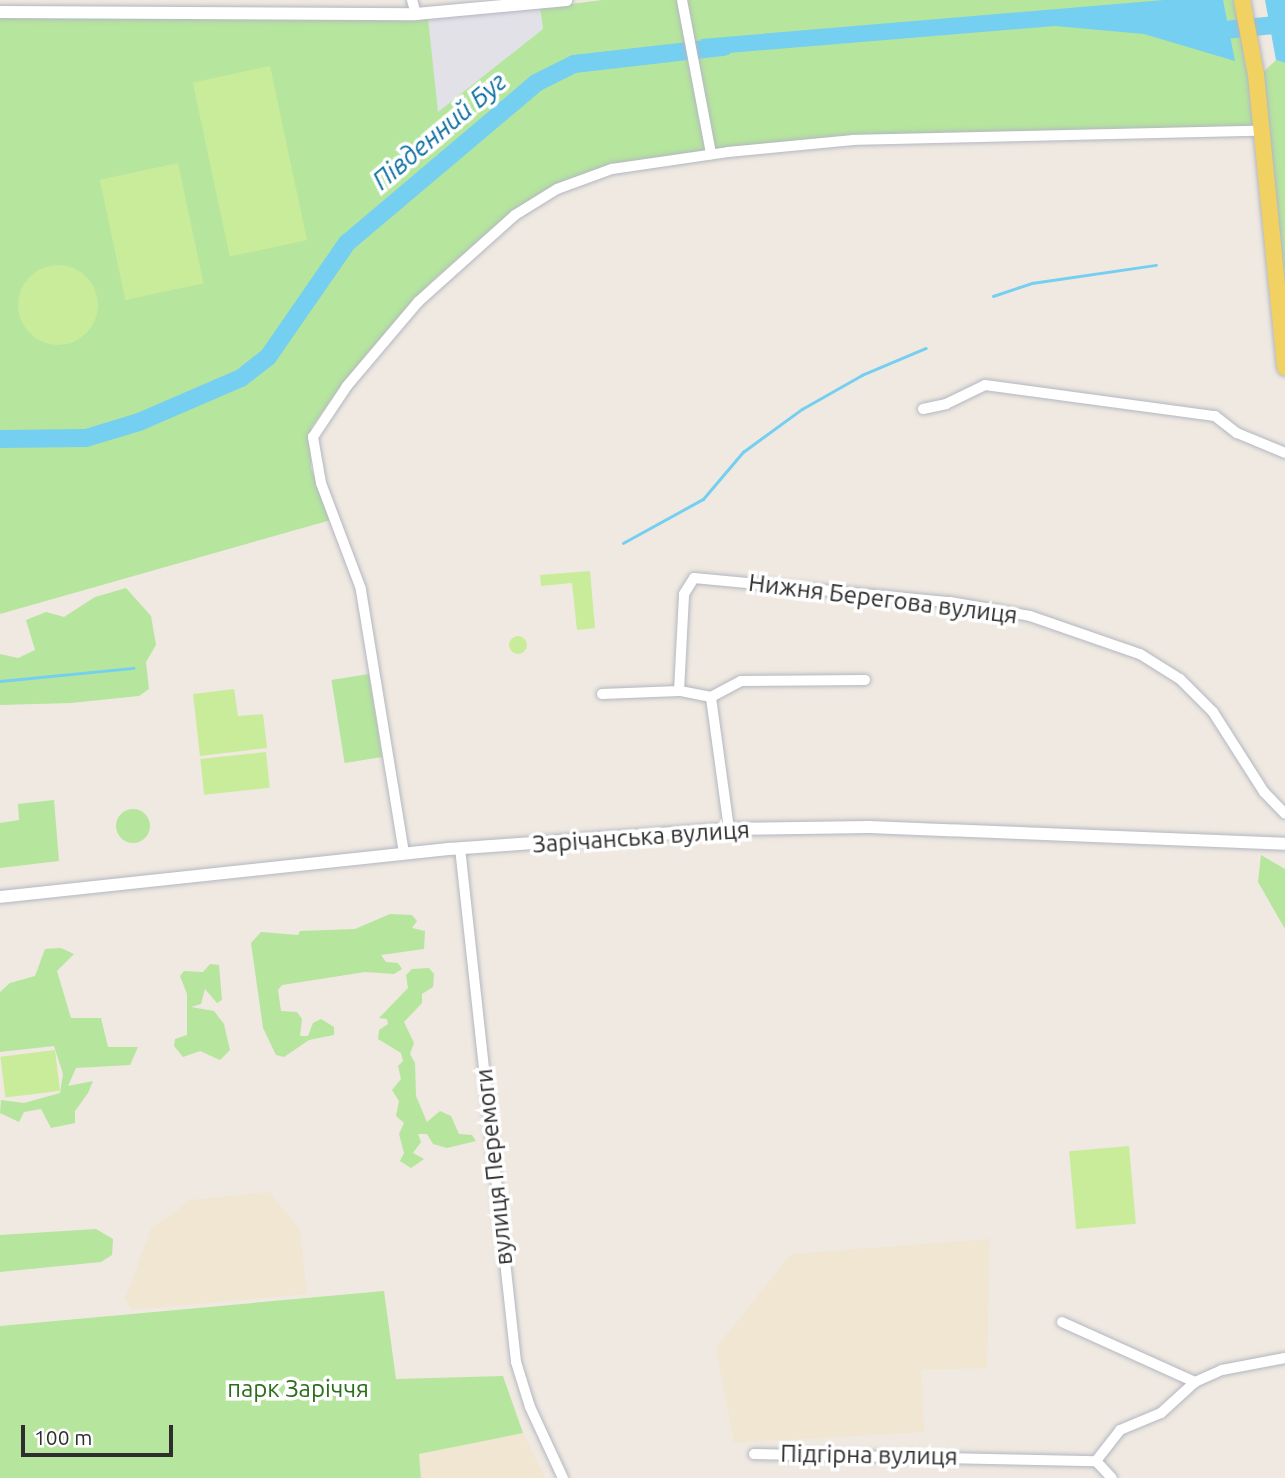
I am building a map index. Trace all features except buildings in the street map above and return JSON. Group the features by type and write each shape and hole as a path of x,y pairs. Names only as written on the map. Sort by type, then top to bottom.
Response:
{"main road":[{"path":"1242,0 1256,75 1285,368"}],"street":[{"path":"412,0 416,14"},
{"path":"0,12 416,14 566,0"},
{"path":"682,0 711,154"},
{"path":"404,853 361,589 316,467 315,430 418,302 515,215 557,189 612,169 711,154 853,140 1262,131"},
{"path":"923,409 946,404 985,385 1215,416 1237,433 1285,453"},
{"name":"Нижня Берегова вулиця","path":"679,691 682,606 687,586 694,578 950,602 1030,617 1140,654 1180,679 1213,712 1264,792 1285,814"},
{"path":"603,694 679,691 711,697 741,681 865,680"},
{"path":"711,697 729,829"},
{"name":"Зарічанська вулиця","path":"0,897 404,853 729,829 869,827 1285,844"},
{"name":"вулиця Перемоги","path":"460,848 516,1362 530,1407 563,1478"},
{"path":"1062,1322 1195,1382"},
{"path":"1112,1478 1096,1461 1120,1430 1161,1413 1195,1382 1222,1370 1285,1358"},
{"name":"Підгірна вулиця","path":"754,1454 1096,1461"}],"shaded area":[{"path":"540,8 543,29 437,113 428,18"},
{"path":"269,1192 300,1230 307,1294 132,1310 125,1299 151,1229 191,1200"},
{"path":"990,1239 987,1368 921,1370 924,1432 734,1443 716,1348 791,1254"},
{"path":"523,1433 545,1478 421,1478 419,1454"}],"green space":[{"path":"602,0 678,0 707,150 611,164 555,185 512,211 432,281 343,383 311,428 311,468 331,520 0,614 0,16 428,18 438,112 543,29 540,8"},
{"path":"687,0 1237,0 1256,126 853,136 715,149"},
{"path":"1276,60 1285,63 1285,322 1260,75"},
{"path":"270,66 307,240 230,257 193,82"},
{"path":"178,163 204,283 125,300 100,180"},
{"path":"50,265 66,265 87,276 98,297 98,313 87,334 66,345 50,345 36,339 24,327 18,313 18,297 24,283 36,271"},
{"path":"590,571 595,628 577,630 572,583 541,586 540,575"},
{"path":"126,588 151,616 156,645 146,662 149,689 139,696 71,703 0,705 0,654 18,658 35,650 26,620 46,612 64,617 95,597"},
{"path":"518,636 526,641 527,645 522,653 518,654 510,649 509,645 514,637"},
{"path":"369,674 382,757 345,763 331,680"},
{"path":"234,689 238,716 263,714 267,748 200,756 193,694"},
{"path":"266,752 270,788 204,795 200,759"},
{"path":"54,800 59,861 0,868 0,823 19,820 18,804"},
{"path":"133,809 145,814 150,826 145,838 133,843 121,838 116,826 121,814"},
{"path":"1261,855 1285,869 1285,929 1258,882"},
{"path":"390,914 412,915 417,921 412,928 425,931 424,949 381,955 386,962 398,963 402,969 394,974 365,972 282,985 278,990 281,1011 297,1012 302,1019 300,1036 308,1036 313,1023 321,1019 334,1027 334,1035 309,1040 284,1057 276,1055 263,1028 251,943 261,932 298,935 300,931 355,929"},
{"path":"61,948 74,954 57,971 71,1018 101,1018 108,1047 138,1047 130,1065 76,1068 68,1086 93,1081 88,1093 75,1111 75,1123 51,1128 41,1109 24,1112 19,1122 0,1113 1,1100 24,1103 60,1093 63,1074 54,1046 0,1052 0,992 10,983 35,976 45,949"},
{"path":"210,964 219,965 222,1000 217,1003 205,989 201,1004 191,1007 214,1011 224,1024 230,1050 220,1060 200,1051 183,1057 174,1046 175,1039 187,1035 187,994 180,976 184,971 203,972"},
{"path":"429,968 434,974 433,987 422,994 422,1003 404,1022 414,1043 410,1054 415,1063 416,1096 427,1122 440,1111 451,1116 459,1134 472,1135 476,1141 447,1148 433,1144 427,1134 418,1134 421,1142 413,1153 424,1159 411,1168 400,1161 404,1153 399,1134 404,1123 396,1116 399,1101 392,1090 401,1079 398,1066 403,1061 401,1053 378,1039 379,1030 388,1024 387,1019 379,1018 408,988 406,975 412,969"},
{"path":"55,1050 60,1091 5,1097 0,1057"},
{"path":"1129,1146 1136,1224 1076,1229 1069,1151"},
{"path":"96,1229 113,1239 112,1255 101,1262 0,1272 0,1235"},
{"name":"парк Заріччя","path":"384,1291 396,1379 503,1376 523,1433 419,1454 421,1478 0,1478 0,1326"}],"water":[{"path":"1164,0 1223,0 1235,61 1144,34 1055,26 704,55 701,39"},
{"path":"1265,0 1285,0 1285,63 1276,60"}],"waterway":[{"name":"Південний Буг","path":"1205,32 1285,24"},
{"name":"Південний Буг","path":"0,439 86,438 139,422 241,378 268,357 347,243 536,83 574,64 724,47"},
{"path":"993,296 1032,283 1156,265"},
{"path":"623,543 703,499 743,452 802,409 862,375 926,348"},
{"path":"0,681 133,668"}]}
